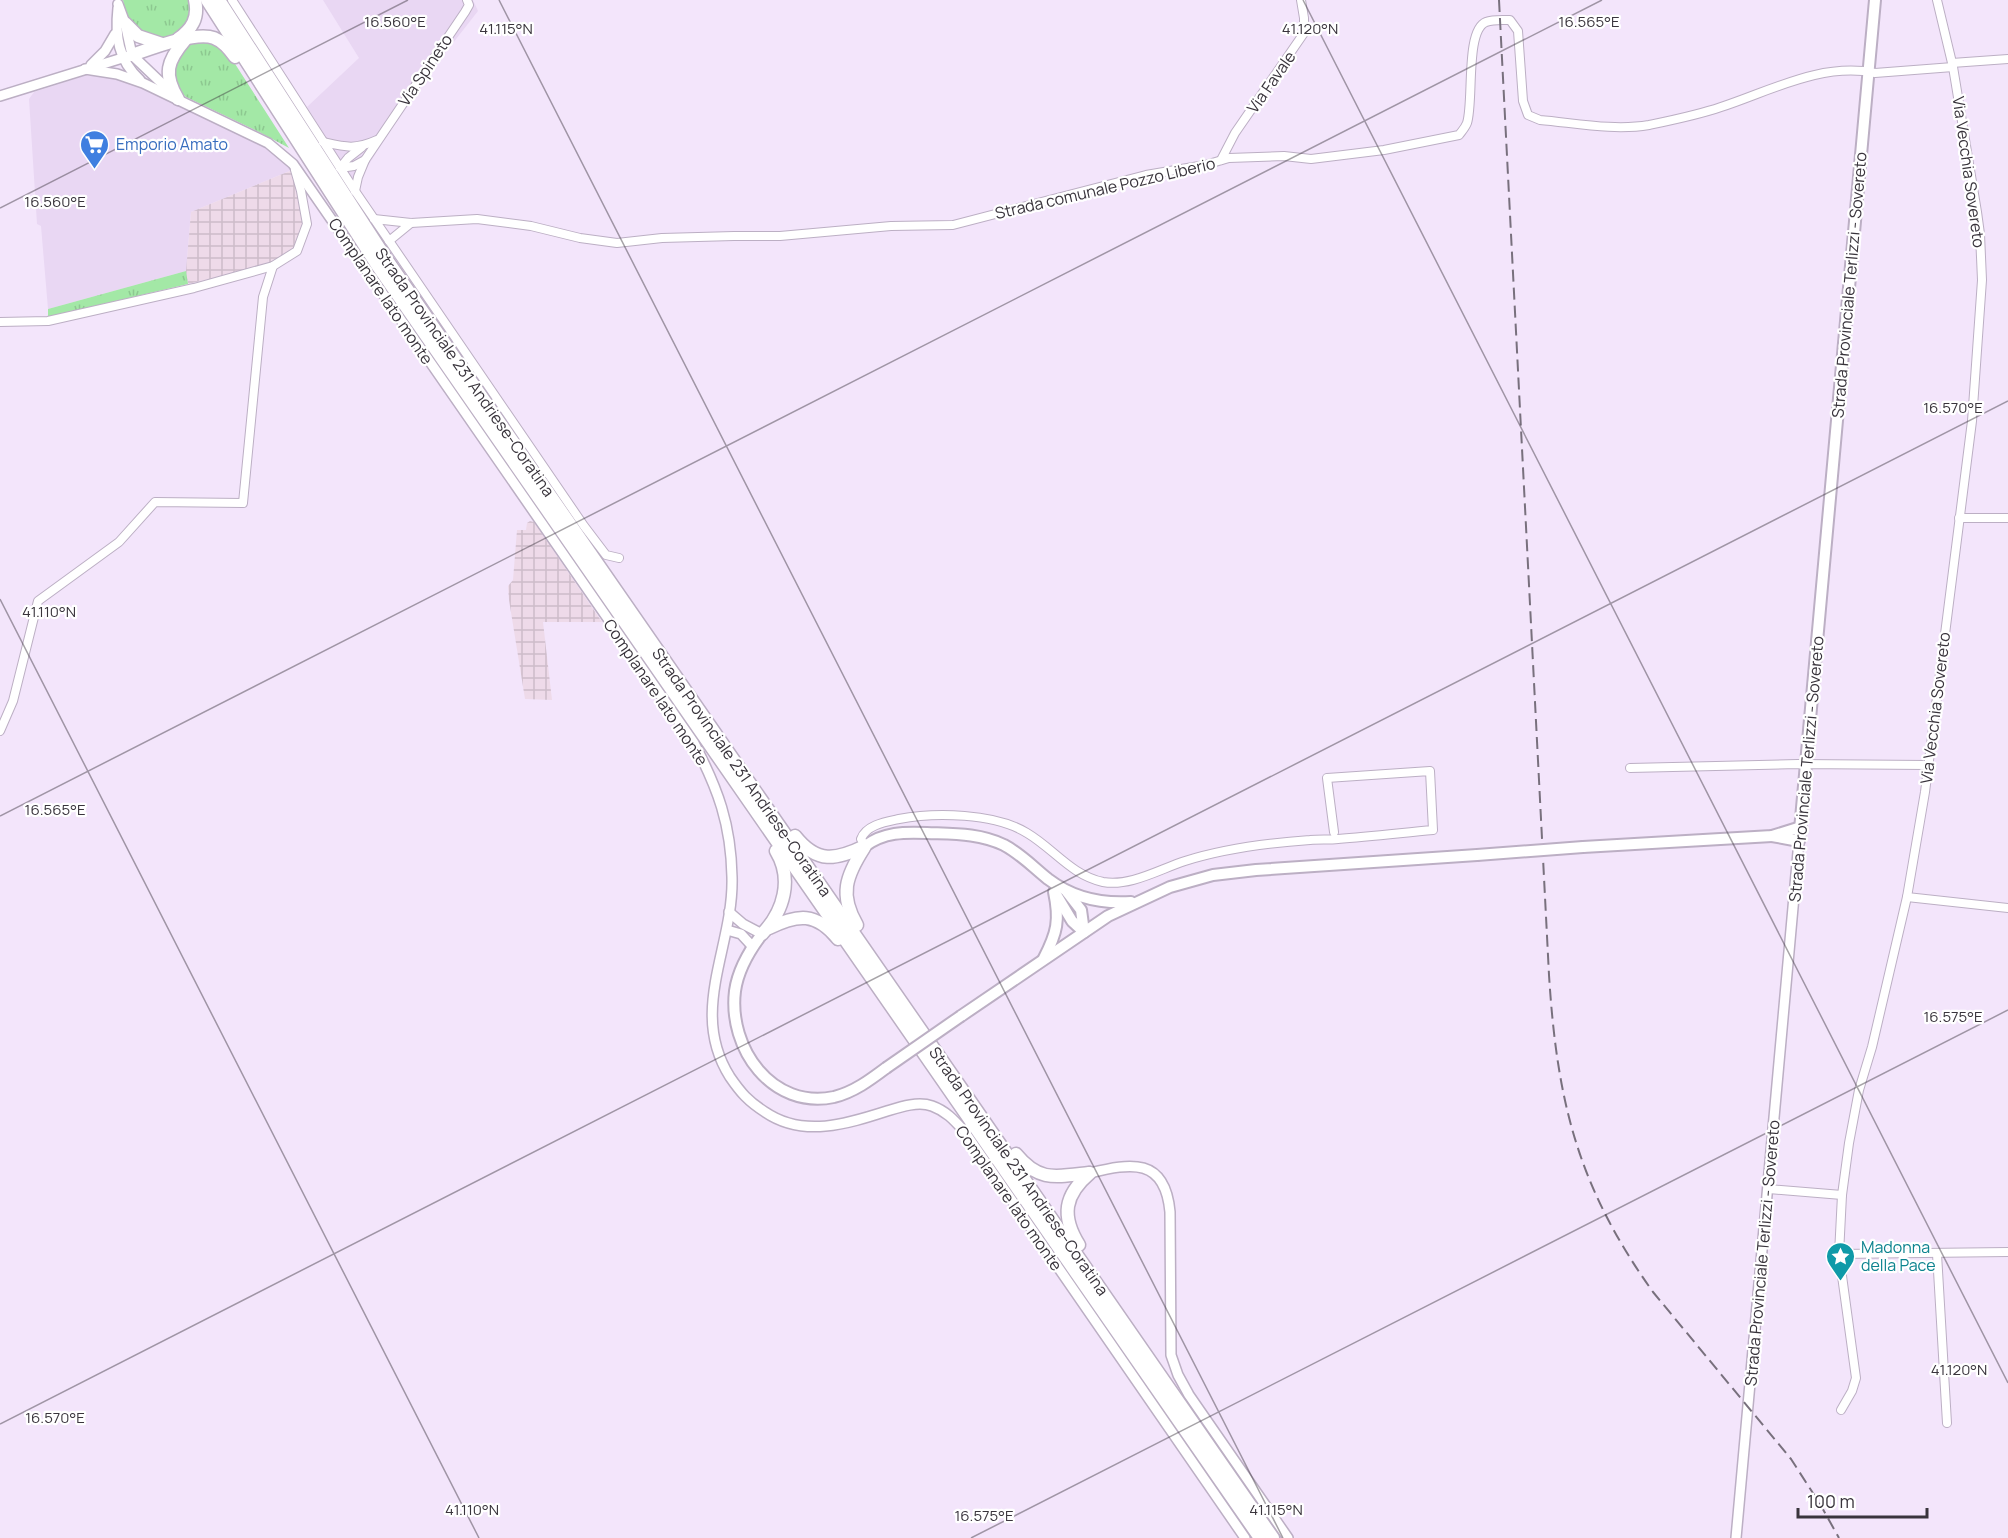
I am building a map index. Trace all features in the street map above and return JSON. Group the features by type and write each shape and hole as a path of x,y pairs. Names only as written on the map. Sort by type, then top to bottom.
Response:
{"highway":[{"path":"178,99 170,83 168,67 174,42 194,23 195,0"},
{"name":"Strada Provinciale 231 Andriese-Coratina","path":"207,0 377,266 719,747"},
{"name":"Strada Provinciale 231 Andriese-Coratina","path":"219,0 387,260 719,747 908,1019 1260,1538"},
{"path":"120,27 138,36 174,42"},
{"path":"128,56 174,42 209,37 219,40 226,45 298,144"},
{"path":"719,747 809,850 824,856 839,857 865,846"},
{"path":"719,747 780,856 784,868 784,896 779,910 765,932"},
{"path":"865,846 849,875 846,888 848,905 855,923 908,1019"},
{"path":"765,932 783,921 797,918 810,918 822,923 908,1019"},
{"name":"Strada Provinciale 231 Andriese-Coratina","path":"908,1019 969,1099 1273,1538"},
{"path":"969,1099 1022,1161 1036,1172 1054,1177 1090,1173"},
{"path":"1090,1173 1071,1194 1067,1208 1069,1223 1075,1239 1132,1334"}],"main road":[{"name":"Strada Provinciale Terlizzi - Sovereto","path":"1799,841 1875,0"},
{"path":"765,932 744,961 737,981 735,1015 738,1034 752,1064 765,1078 791,1094 805,1098 821,1098 850,1091 1114,913 1170,887 1213,875 1268,869 1772,836 1801,827"},
{"path":"865,846 881,837 901,832 974,836 992,840 1034,865 1060,891 1072,921 1084,932"},
{"path":"1772,836 1799,841"},
{"path":"1060,891 1101,902 1138,901"},
{"path":"1042,960 1053,940 1057,926 1060,891"}],"street":[{"path":"232,0 355,191 599,548 606,555 619,558"},
{"name":"Via Spineto","path":"355,191 365,160 465,12 469,5 467,0"},
{"name":"Via Favale","path":"1221,160 1235,133 1304,33 1301,0"},
{"name":"Via Vecchia Sovereto","path":"1841,1410 1856,1378 1839,1254 1842,1195 1859,1090 1872,1047 1907,897 1925,792 1973,398 1982,280 1977,212 1953,65 1937,0"},
{"name":"Complanare lato monte","path":"118,2 120,27 132,72 143,83"},
{"name":"Strada comunale Pozzo Liberio","path":"374,219 411,223 477,219 531,226 580,238 617,243 662,238 780,236 891,226 953,225 1146,175 1205,165 1229,158 1284,156 1311,159 1384,150 1459,135 1467,125 1474,38 1480,26 1495,20 1510,20 1518,31 1523,101 1528,115 1540,120 1620,126 1647,125 1718,108 1811,75 1833,71 1869,71"},
{"path":"85,69 103,54 120,27"},
{"path":"0,96 128,56"},
{"name":"Complanare lato monte","path":"128,56 178,99"},
{"path":"1869,71 1875,73 2008,59"},
{"name":"Complanare lato monte","path":"85,69 117,74 143,83 268,143 293,164 694,743 720,799 728,831 732,878 729,912 711,1012 714,1040 724,1066 743,1096 767,1114 794,1126 830,1127 905,1106 930,1105 950,1115 964,1131 1245,1538"},
{"path":"340,168 362,147 378,140"},
{"path":"323,142 362,147"},
{"path":"340,168 354,166 365,160"},
{"path":"0,322 48,321 194,288 273,266 297,251 307,224 301,190 293,164"},
{"path":"389,241 411,223"},
{"path":"0,731 13,701 38,601 119,542 156,502 243,503 262,297 273,266"},
{"path":"1959,518 2008,518"},
{"path":"1629,768 1927,765"},
{"path":"865,846 861,839 863,832 890,821 941,816 988,818 1010,824 1028,833 1072,869 1089,878 1106,882 1121,882 1191,860 1247,847 1433,830 1430,771 1327,778 1334,832"},
{"name":"Strada Provinciale Terlizzi - Sovereto","path":"1736,1538 1799,841"},
{"path":"1907,897 2008,908"},
{"path":"729,912 743,924 765,932"},
{"path":"727,930 741,934 753,947"},
{"path":"1090,1173 1138,1166 1151,1171 1162,1184 1170,1212 1171,1355 1178,1375 1189,1395 1288,1538"},
{"path":"1769,1190 1842,1195"},
{"path":"1839,1254 2008,1252"},
{"path":"1936,1254 1947,1423"}],"shaded area":[{"path":"323,0 473,0 478,11 413,94 361,177 359,190 307,107 359,58"},
{"path":"84,76 107,76 142,88 272,151 292,170 191,212 186,271 48,309 41,226 37,224 29,99 34,92"},
{"path":"292,170 299,192 304,224 294,249 278,260 188,284 186,271 191,212"},
{"path":"534,522 602,622 543,622 552,700 525,699 509,600 508,586 513,580 517,530 526,530 527,523"}],"green space":[{"path":"123,0 190,0 191,20 184,29 172,36 146,37 127,19"},
{"path":"206,41 219,46 230,56 289,148 186,97 177,87 174,72 177,54 191,43"},
{"path":"186,271 188,284 48,317 48,309"}],"railway":[{"path":"1499,0 1549,975 1558,1063 1566,1103 1589,1179 1627,1253 1653,1292 1791,1459 1839,1538"}],"place":[{"name":"Emporio Amato","path":"95,170"},
{"name":"Madonna della Pace","path":"1840,1282"}]}
